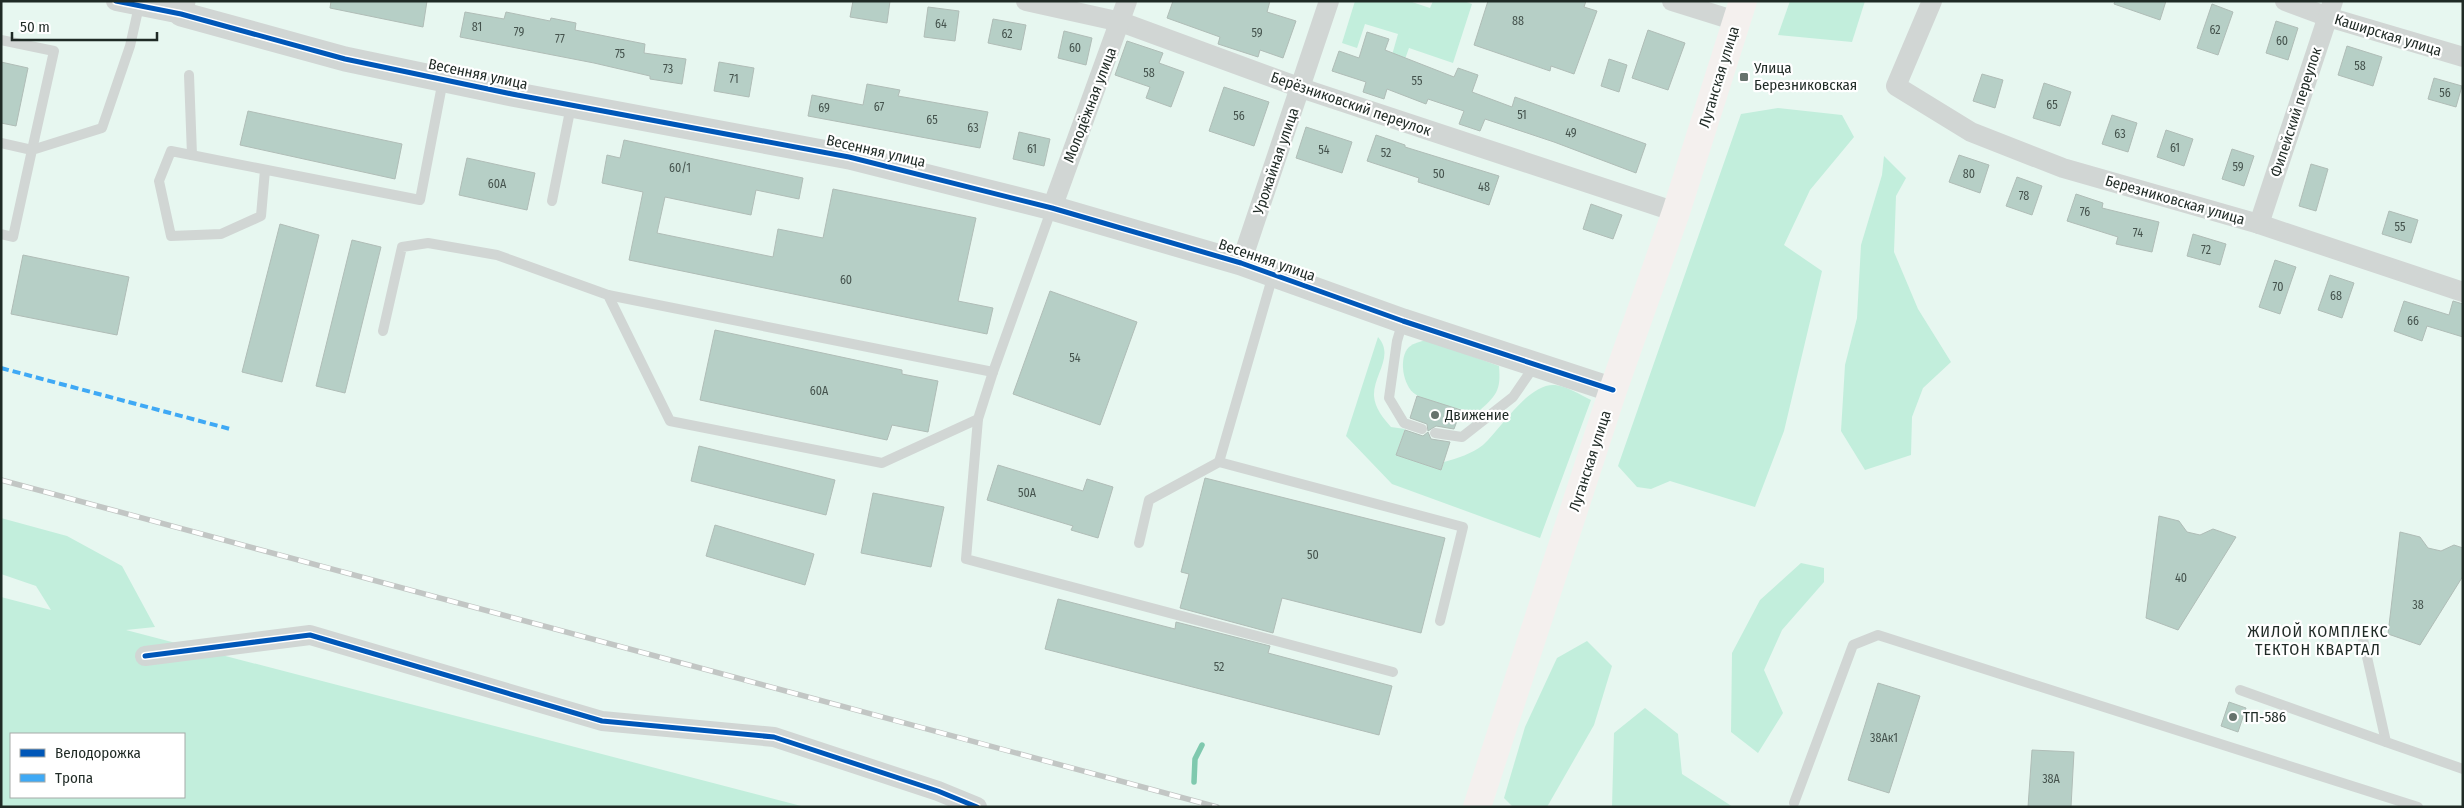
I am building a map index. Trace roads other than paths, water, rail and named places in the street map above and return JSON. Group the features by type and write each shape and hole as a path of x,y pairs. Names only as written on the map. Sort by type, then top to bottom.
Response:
{"highway":[{"name":"Луганская улица","path":"1477,807 1613,390 1676,212 1740,11"}],"street":[{"name":"Весенняя улица","path":"116,1 139,6 182,8 345,59 571,105 849,157 1052,208 1241,263 1403,322 1613,390"},
{"name":"Берёзниковский переулок","path":"1026,1 1121,22 1301,88 1676,212"},
{"name":"Молодёжная улица","path":"1052,208 1121,22 1127,1"},
{"name":"Урожайная улица","path":"1241,263 1329,1"},
{"path":"1672,1 1740,11"},
{"name":"Березниковская улица","path":"1932,1 1896,86 1971,132 2063,168 2259,224 2463,292"},
{"name":"Каширская улица","path":"2285,1 2330,9 2463,57"},
{"name":"Филейский переулок","path":"2259,224 2330,9"},
{"path":"145,656 310,635 602,721 774,737 938,791 977,807"}],"lane":[{"path":"1,143 32,150 102,128 130,46 139,6"},
{"path":"1,40 54,51 13,236 1,234"},
{"path":"189,75 192,155"},
{"path":"265,170 261,216 222,234 171,236 159,181 171,151 420,200 443,79"},
{"path":"552,201 571,105"},
{"path":"1052,208 978,419 966,559 1393,672"},
{"path":"384,331 402,247 428,243 498,255 608,295 993,372"},
{"path":"1219,462 1274,274"},
{"path":"608,295 670,421 882,463 978,419"},
{"path":"1403,322 1397,342 1388,398 1404,423 1422,429"},
{"path":"1435,433 1462,437 1513,397 1536,365"},
{"path":"1139,543 1149,500 1219,462 1463,526 1440,620"},
{"path":"2361,630 2386,742"},
{"path":"1794,803 1853,645 1878,635 2418,807"},
{"path":"2240,690 2463,769"}],"waterway":[{"path":"1194,782 1195,759 1202,745"}],"railway":[{"path":"1,480 1217,807"}],"place":[{"name":"Улица Березниковская","path":"1744,77"},
{"name":"Движение","path":"1435,415"},
{"name":"ТП-586","path":"2233,717"}],"district":[{"name":"ЖИЛОЙ КОМПЛЕКС ТЕКТОН КВАРТАЛ","path":"2318,640"}]}
